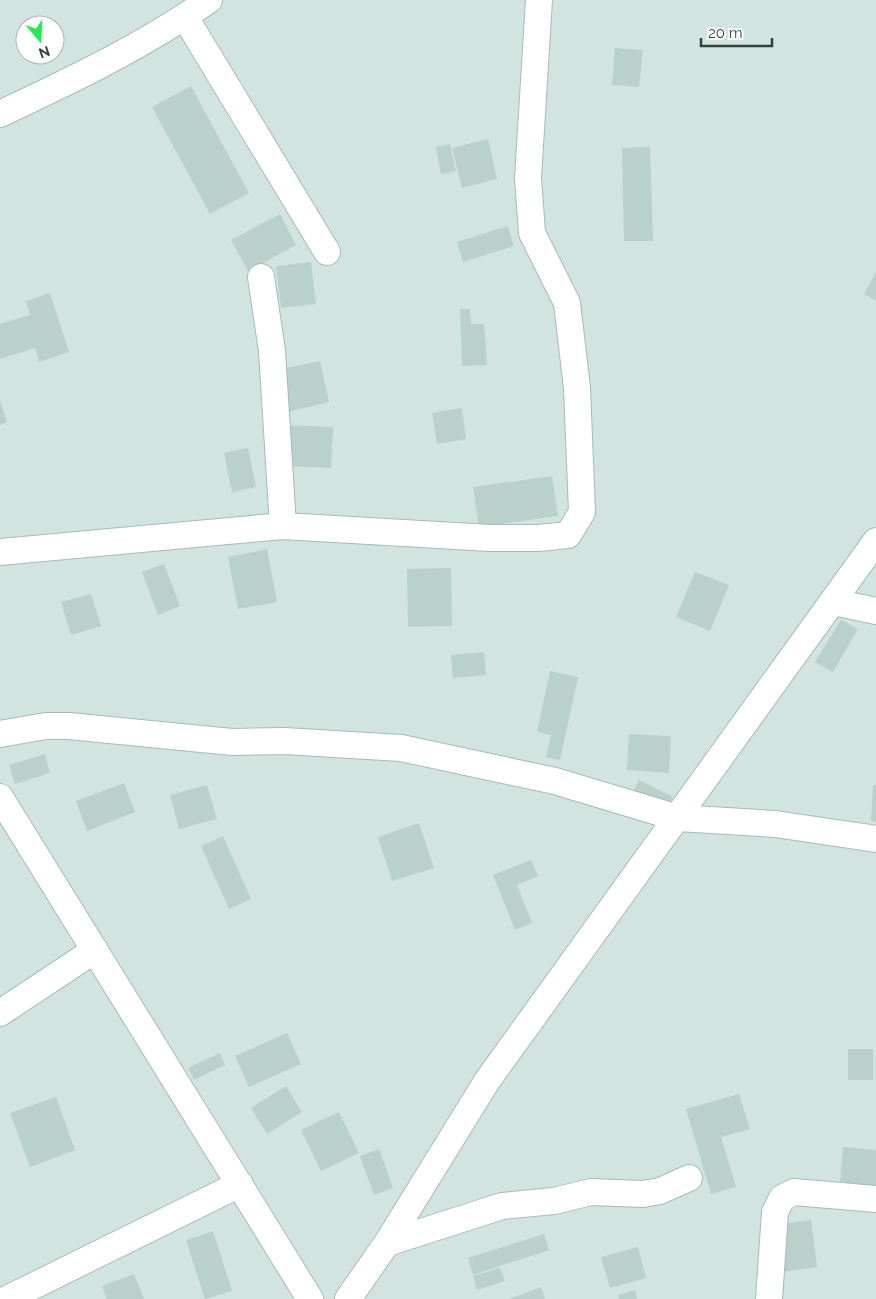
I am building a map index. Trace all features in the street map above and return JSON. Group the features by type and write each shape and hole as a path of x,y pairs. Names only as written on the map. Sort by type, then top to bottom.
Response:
{"street":[{"path":"0,114 93,70 185,17 208,0"},
{"path":"0,552 283,526 490,538 538,538 568,535 582,512 576,388 567,303 532,233 528,178 539,0"},
{"path":"185,17 327,252"},
{"path":"261,277 272,351 283,526"},
{"path":"348,1299 387,1243 487,1082 834,602 876,541"},
{"path":"834,602 876,611"},
{"path":"0,734 46,726 69,726 232,742 285,741 401,748 554,780 678,818 775,824 876,839"},
{"path":"0,797 310,1299"},
{"path":"0,1013 95,950"},
{"path":"387,1243 502,1206 554,1200 591,1192 643,1194 660,1191 689,1178"},
{"path":"7,1299 240,1184"},
{"path":"769,1299 775,1212 782,1198 794,1192 876,1199"}],"shaded area":[{"path":"0,0 876,0 876,1299 0,1299"}],"building":[{"path":"615,48 643,50 639,87 612,85"},
{"path":"191,86 249,193 210,214 152,107"},
{"path":"488,139 497,179 462,188 452,148"},
{"path":"450,144 456,171 441,174 436,147"},
{"path":"650,147 653,241 624,241 622,148"},
{"path":"280,214 296,245 248,271 231,240"},
{"path":"508,226 514,246 463,262 457,242"},
{"path":"311,262 316,304 281,308 276,266"},
{"path":"876,272 876,301 864,294"},
{"path":"50,293 69,352 39,362 35,348 0,359 0,324 30,315 26,301"},
{"path":"460,309 470,309 471,324 484,324 487,365 462,366"},
{"path":"320,361 329,402 283,413 273,371"},
{"path":"0,401 7,422 0,425"},
{"path":"462,408 466,439 437,444 432,413"},
{"path":"283,425 333,427 331,468 282,466"},
{"path":"248,448 256,487 232,492 224,453"},
{"path":"552,476 558,516 479,527 473,487"},
{"path":"267,549 277,602 238,609 228,557"},
{"path":"164,564 180,606 158,615 142,572"},
{"path":"451,568 452,626 408,627 407,569"},
{"path":"695,572 729,585 710,631 676,617"},
{"path":"91,594 101,626 71,635 61,602"},
{"path":"841,620 858,629 833,672 815,662"},
{"path":"484,652 486,675 453,678 451,655"},
{"path":"550,671 578,677 560,760 546,757 551,735 537,732"},
{"path":"629,734 671,736 669,773 627,770"},
{"path":"45,754 50,773 15,784 9,765"},
{"path":"639,780 673,797 665,813 631,796"},
{"path":"124,783 135,812 87,831 76,801"},
{"path":"207,785 217,819 179,829 170,795"},
{"path":"873,785 876,785 876,822 871,821"},
{"path":"419,823 434,868 392,881 378,837"},
{"path":"223,836 251,899 229,909 201,846"},
{"path":"531,860 538,876 517,885 532,923 515,930 493,875"},
{"path":"287,1033 301,1064 249,1087 235,1056"},
{"path":"848,1049 873,1049 873,1080 848,1080"},
{"path":"220,1053 225,1065 194,1080 188,1068"},
{"path":"286,1086 302,1112 267,1134 251,1108"},
{"path":"739,1094 750,1129 721,1137 736,1187 711,1194 686,1109"},
{"path":"56,1097 75,1150 30,1167 10,1113"},
{"path":"339,1112 359,1153 321,1171 301,1130"},
{"path":"843,1147 876,1150 876,1207 838,1204"},
{"path":"379,1149 393,1188 374,1195 360,1156"},
{"path":"811,1220 817,1267 776,1273 770,1226"},
{"path":"213,1231 232,1291 205,1299 186,1240"},
{"path":"544,1234 549,1250 473,1275 468,1258"},
{"path":"638,1247 646,1278 610,1288 601,1257"},
{"path":"500,1268 505,1281 477,1290 473,1276"},
{"path":"134,1274 144,1299 107,1299 102,1286"},
{"path":"541,1287 545,1299 509,1299"},
{"path":"635,1290 637,1299 619,1299 618,1295"}]}
